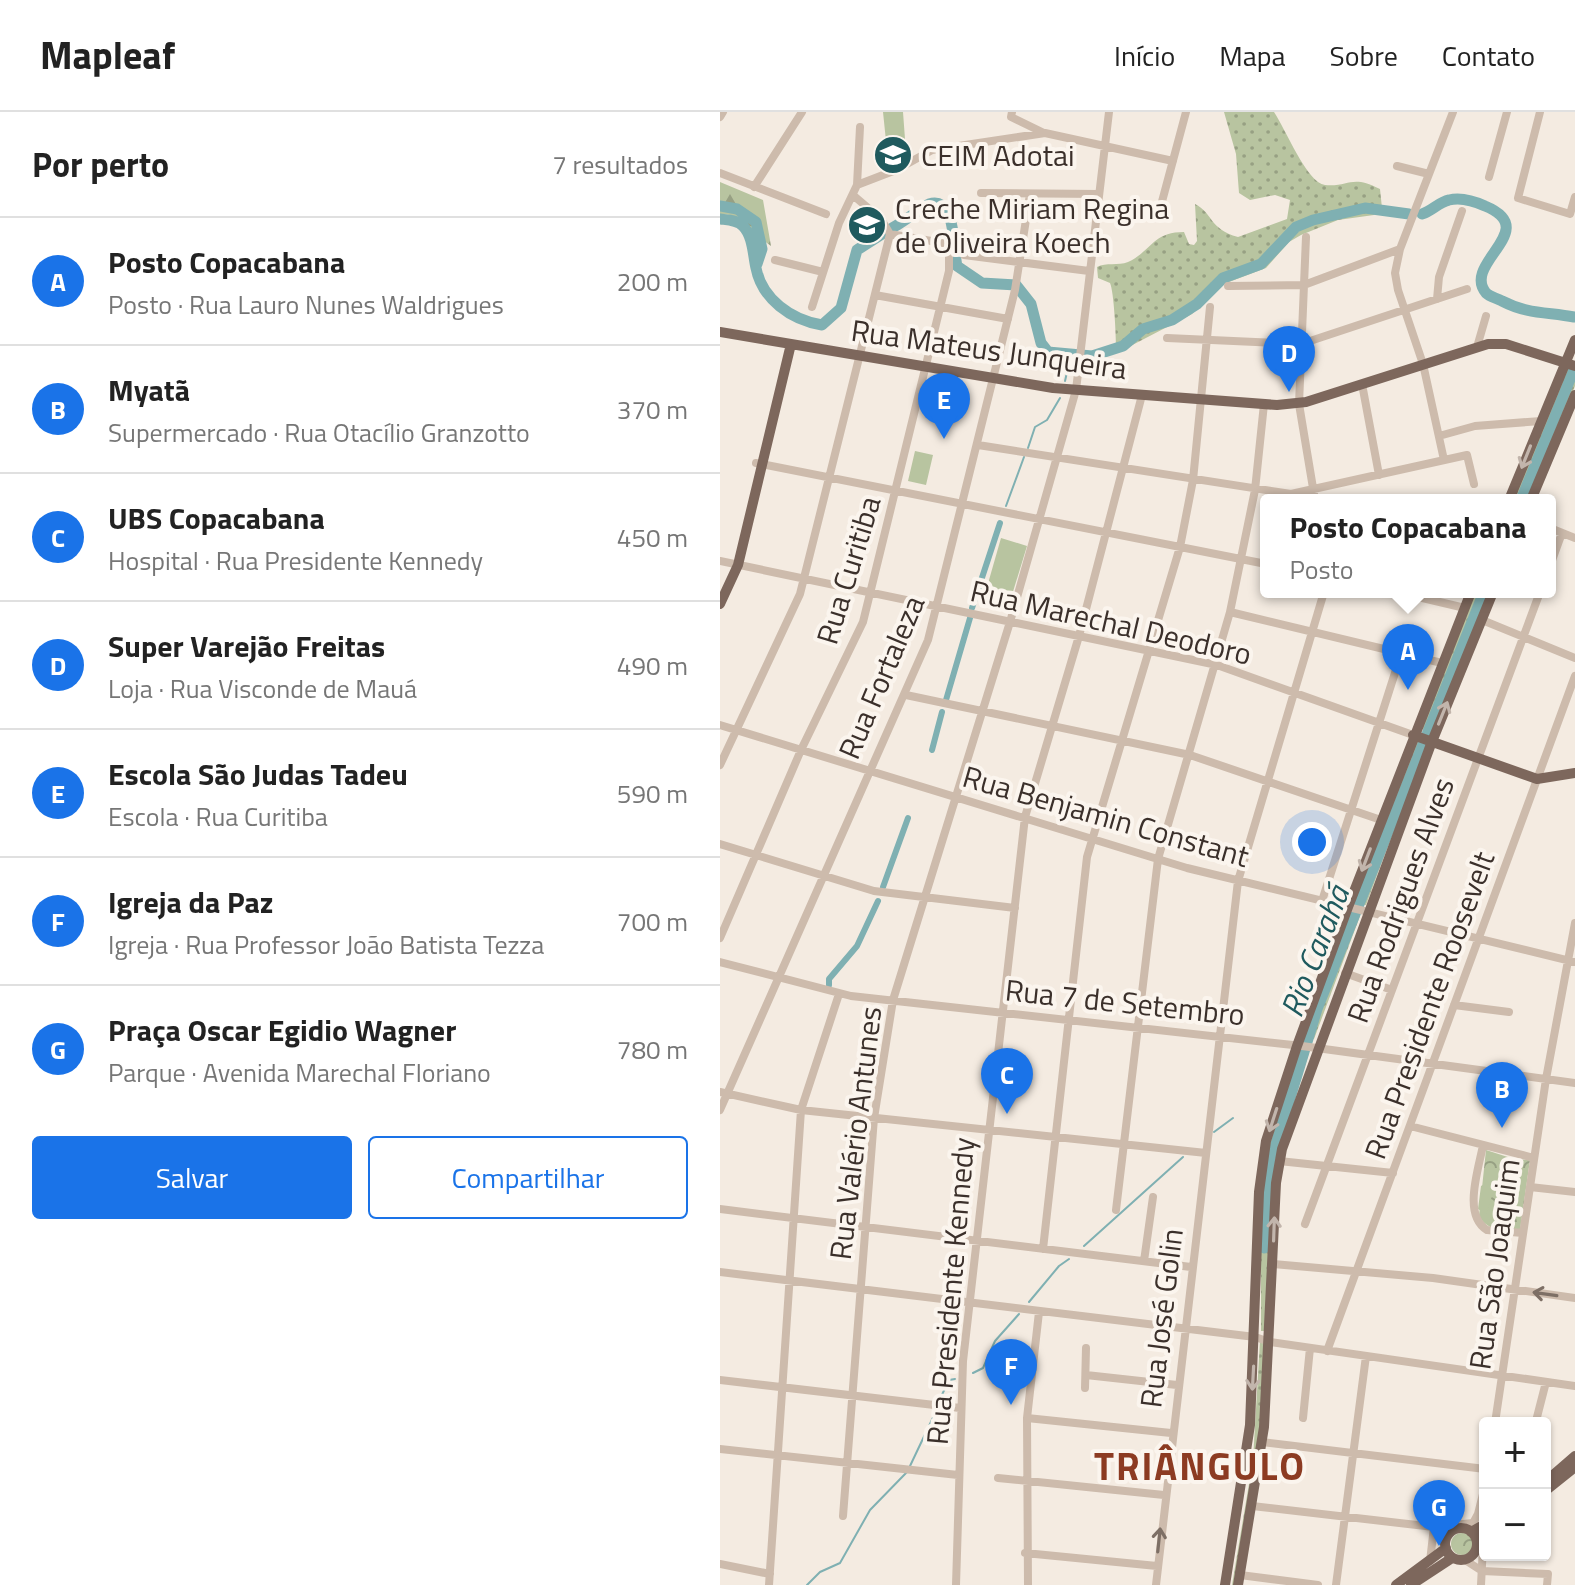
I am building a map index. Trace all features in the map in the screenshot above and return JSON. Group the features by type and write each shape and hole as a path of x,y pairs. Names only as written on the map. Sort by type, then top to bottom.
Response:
{"main road":[{"name":"Rua Mateus Junqueira","path":"720,332 1076,390 1264,404 1299,404 1477,347 1506,344 1570,364"},
{"path":"1511,494 1541,421 1570,364 1575,340"},
{"path":"720,604 759,464 788,343"},
{"path":"1534,494 1575,395"},
{"path":"720,588 730,563"},
{"path":"1225,1585 1250,1425 1263,1157 1306,1047 1381,820 1469,598"},
{"path":"1239,1580 1262,1442 1279,1161 1306,1047 1345,973 1365,911 1430,741 1491,598"},
{"name":"Rua Marechal Deodoro","path":"1415,735 1537,779 1575,773"},
{"path":"1551,1477 1575,1456"},
{"path":"1548,1489 1575,1467"},
{"path":"1411,1585 1448,1550 1454,1530 1478,1534 1474,1554 1465,1560 1448,1550"},
{"path":"1396,1585 1448,1550"}],"street":[{"path":"720,117 723,112"},
{"path":"754,187 802,112"},
{"path":"1012,112 1011,117 1045,133 1173,161"},
{"name":"Rua Valério Antunes","path":"843,1516 874,1118 893,1000 1010,622 1076,390 1109,112"},
{"path":"1160,209 1186,112"},
{"path":"1444,460 1423,364 1395,273 1400,249 1453,112"},
{"path":"1489,177 1507,112"},
{"path":"1540,112 1518,198 1570,214 1575,197"},
{"path":"812,307 839,223 857,185 861,161 860,127"},
{"path":"857,185 896,170 932,150 1045,133"},
{"path":"861,161 874,176"},
{"path":"1397,166 1429,174"},
{"path":"720,173 826,214"},
{"path":"981,193 1099,194"},
{"name":"Rua Fortaleza","path":"720,1110 723,1093 868,770 906,695 939,607 1016,286 1030,194"},
{"path":"720,765 794,610 804,579 890,234 881,219 854,196"},
{"path":"1437,299 1439,277 1462,211"},
{"name":"Rua Curitiba","path":"720,938 801,750 853,646 872,593 897,491 949,271 949,244 890,234"},
{"path":"1306,237 1299,404 1314,494"},
{"path":"1228,286 1304,285 1400,249"},
{"path":"964,255 1089,271"},
{"path":"775,260 823,272"},
{"path":"1167,338 1301,344 1467,289"},
{"path":"875,295 1008,319"},
{"path":"1043,1249 1092,838 1180,547 1193,480 1210,307"},
{"path":"1477,347 1486,316"},
{"path":"1362,384 1379,475"},
{"name":"Rua Presidente Kennedy","path":"956,1585 960,1408 1025,817 1079,636 1142,395"},
{"path":"1116,1210 1158,859 1230,612 1255,490 1264,404"},
{"path":"1439,436 1482,425 1541,421"},
{"path":"978,445 1291,494"},
{"path":"1317,494 1379,475 1467,455 1474,484"},
{"path":"759,464 1260,563"},
{"path":"1556,530 1575,538"},
{"path":"1556,550 1562,533"},
{"name":"Rua Marechal Deodoro","path":"730,563 1217,665 1415,735"},
{"name":"Rua José Golin","path":"1156,1585 1183,1328 1238,881 1322,598"},
{"path":"1422,598 1465,608"},
{"name":"Rua Rodrigues Alves","path":"1305,1224 1538,598"},
{"path":"1230,612 1442,663"},
{"path":"1482,620 1575,658"},
{"path":"1322,901 1401,654"},
{"name":"Rua Presidente Roosevelt","path":"1327,1351 1575,676"},
{"path":"906,695 1190,755 1381,820"},
{"name":"Rua Benjamin Constant","path":"720,725 1158,859 1572,961"},
{"path":"720,844 874,891 1015,908"},
{"name":"Rua São Joaquim","path":"1496,1417 1546,1079 1572,961 1575,923"},
{"name":"Rua 7 de Setembro","path":"720,962 839,994 1306,1047 1575,1083"},
{"path":"1345,973 1392,990"},
{"path":"769,1585 801,1110 839,994"},
{"path":"1454,1005 1509,1012"},
{"path":"723,1093 801,1110 1206,1153"},
{"path":"1410,1126 1534,1158"},
{"path":"1483,1145 1474,1204 1475,1218 1487,1230 1523,1233"},
{"path":"1279,1161 1393,1173"},
{"path":"1530,1187 1575,1192"},
{"path":"1144,1261 1153,1197"},
{"path":"720,1209 1191,1267"},
{"path":"1273,1264 1575,1298"},
{"path":"720,1272 1255,1337 1327,1351 1575,1386"},
{"path":"1028,1585 1025,1553 1027,1418 1039,1312"},
{"path":"1085,1388 1086,1348"},
{"path":"1303,1418 1310,1348"},
{"path":"1336,1585 1366,1356"},
{"path":"1086,1375 1177,1385"},
{"path":"720,1380 960,1408"},
{"path":"1537,1417 1546,1382"},
{"path":"1027,1418 1171,1433"},
{"path":"1262,1442 1479,1468"},
{"path":"720,1449 958,1475"},
{"path":"998,1478 1164,1495"},
{"path":"1481,1585 1478,1534 1485,1489"},
{"path":"1252,1506 1434,1527 1454,1525 1478,1534"},
{"path":"1434,1527 1448,1550"},
{"path":"1430,1561 1434,1527"},
{"path":"1025,1553 1157,1566"},
{"path":"1465,1560 1482,1571 1548,1574 1547,1585"},
{"path":"720,1564 770,1574"},
{"path":"1239,1580 1318,1585"}],"green space":[{"path":"883,112 903,112 905,139 886,141"},
{"path":"1224,112 1274,112 1304,165 1318,182 1333,185 1363,182 1380,189 1382,208 1374,215 1338,220 1301,235 1289,242 1266,268 1221,285 1192,314 1119,352 1110,283 1098,278 1097,267 1128,262 1165,235 1173,233 1184,232 1189,244 1194,245 1197,241 1195,204 1222,230 1238,237 1287,219 1290,200 1275,195 1250,200 1239,193 1236,154"},
{"path":"720,182 763,200 771,246 730,215 720,214"},
{"path":"1567,368 1575,371 1575,386 1530,494 1514,494"},
{"path":"915,451 933,455 926,485 908,481"},
{"path":"1001,538 1027,546 1008,608 983,601"},
{"path":"1472,598 1487,598 1431,732 1420,728"},
{"path":"1416,736 1427,740 1366,905 1353,903"},
{"path":"1351,911 1360,916 1314,1039 1305,1040"},
{"path":"1299,1050 1309,1053 1279,1148 1265,1331 1261,1331 1261,1205 1270,1140"},
{"path":"1486,1150 1514,1159 1530,1160 1520,1230 1491,1227 1479,1216"},
{"path":"1502,1166 1518,1170 1510,1201 1494,1198"},
{"path":"1486,1183 1494,1190 1486,1214 1478,1209 1481,1186"},
{"path":"1260,1341 1267,1342 1260,1447 1235,1585 1232,1585 1253,1460"},
{"path":"1458,1533 1466,1533 1473,1544 1466,1555 1458,1555 1451,1548 1451,1540"}],"waterway":[{"path":"1422,214 1445,201 1458,199 1481,204 1501,215 1506,226 1504,236 1483,270 1481,282 1486,293 1520,308 1574,317"},
{"path":"892,228 929,204 938,203 949,216 957,266 982,283 1016,285 1031,304 1041,343 1048,352 1092,356 1123,346 1143,329 1172,320 1197,304 1223,278 1261,264 1296,227 1365,208 1409,214"},
{"path":"720,206 737,209 756,222 762,249 757,264"},
{"path":"720,219 738,223 746,230 759,279 771,298 789,313 822,325 841,308 857,250 885,232"},
{"path":"1065,381 1071,355"},
{"name":"Rio Carahá","path":"1523,494 1575,367"},
{"path":"1028,448 1035,427 1047,420 1060,398"},
{"path":"1006,506 1024,457"},
{"path":"972,608 1000,523"},
{"name":"Rio Carahá","path":"1264,1248 1270,1164 1317,1009 1482,598"},
{"path":"946,700 970,618"},
{"path":"932,750 942,712"},
{"path":"883,887 908,818"},
{"path":"829,985 829,979 857,946 878,901"},
{"path":"1214,1132 1233,1118"},
{"path":"1084,1246 1183,1157"},
{"path":"1029,1302 1059,1266 1069,1259"},
{"path":"973,1373 983,1368 995,1341 1019,1314"},
{"path":"939,1401 949,1380 955,1379"},
{"path":"910,1466 938,1407"},
{"path":"807,1585 820,1572 840,1563 870,1510 907,1472"}],"place":[{"name":"CEIM Adotai","path":"893,155"},
{"name":"Creche Miriam Regina de Oliveira Koech","path":"867,225"},
{"name":"Super Varejão Freitas","path":"1289,392"},
{"name":"Escola São Judas Tadeu","path":"944,439"},
{"name":"Posto Copacabana","path":"1408,690"},
{"name":"UBS Copacabana","path":"1007,1114"},
{"name":"Myatã","path":"1502,1128"},
{"name":"Igreja da Paz","path":"1011,1405"},
{"name":"Praça Oscar Egidio Wagner","path":"1439,1546"}],"district":[{"name":"TRIÂNGULO","path":"1200,1466"}]}
